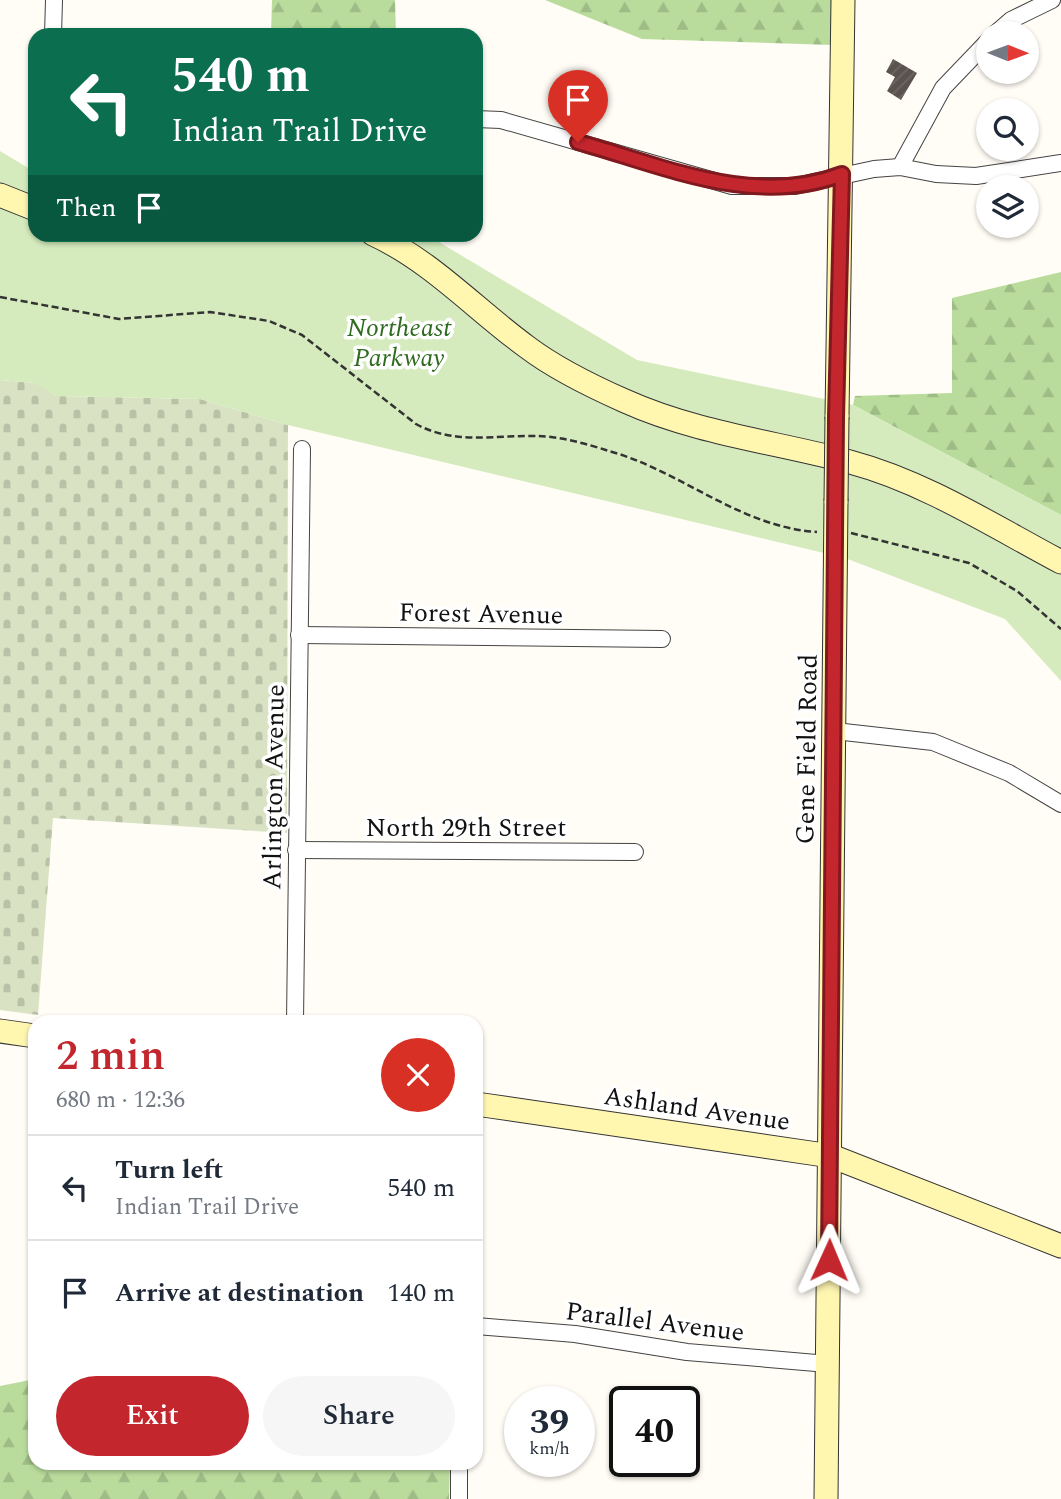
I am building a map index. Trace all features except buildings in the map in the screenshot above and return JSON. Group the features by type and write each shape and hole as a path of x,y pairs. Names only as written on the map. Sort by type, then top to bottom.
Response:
{"street":[{"path":"53,28 54,0"},
{"name":"Gene Field Road","path":"826,1499 836,417 843,0"},
{"path":"1010,21 1052,0"},
{"path":"900,167 943,88 976,54"},
{"path":"483,119 501,120 732,186 816,184 842,174 900,167 936,174 976,176 1061,163"},
{"path":"0,195 28,206"},
{"path":"387,242 417,259 528,348 569,374 626,402 735,436 852,462 900,479 947,500 1061,562"},
{"name":"Arlington Avenue","path":"295,1015 302,449"},
{"name":"Forest Avenue","path":"299,635 662,639"},
{"path":"835,731 933,742 1009,772 1061,804"},
{"name":"North 29th Street","path":"296,850 635,852"},
{"path":"0,1031 28,1035"},
{"name":"Ashland Avenue","path":"483,1105 831,1156 1061,1246"},
{"name":"Parallel Avenue","path":"483,1327 575,1334 687,1352 828,1364"},
{"path":"458,1499 459,1470"}],"path":[{"path":"0,297 119,319 210,312 268,321 302,335 416,424 436,436 539,436 610,451 645,464 765,522 808,532 853,533 969,563 1017,591 1061,629"}],"green space":[{"path":"272,0 395,0 396,28 271,28"},
{"path":"545,0 834,0 833,45 642,39"},
{"name":"Northeast Parkway","path":"0,151 28,168 28,242 439,242 637,360 853,405 1061,515 1061,681 1005,619 845,558 288,425 200,399 56,396 35,383 0,380"},
{"path":"1061,272 1061,515 853,405 855,396 952,393 952,298"},
{"path":"0,380 36,383 56,396 200,399 288,425 287,833 53,818 38,1015 0,1010"},
{"path":"28,1380 28,1470 450,1470 449,1499 0,1499 0,1386"}],"route":[{"path":"578,142 732,186 816,184 842,174 836,417 829,1260"}]}
